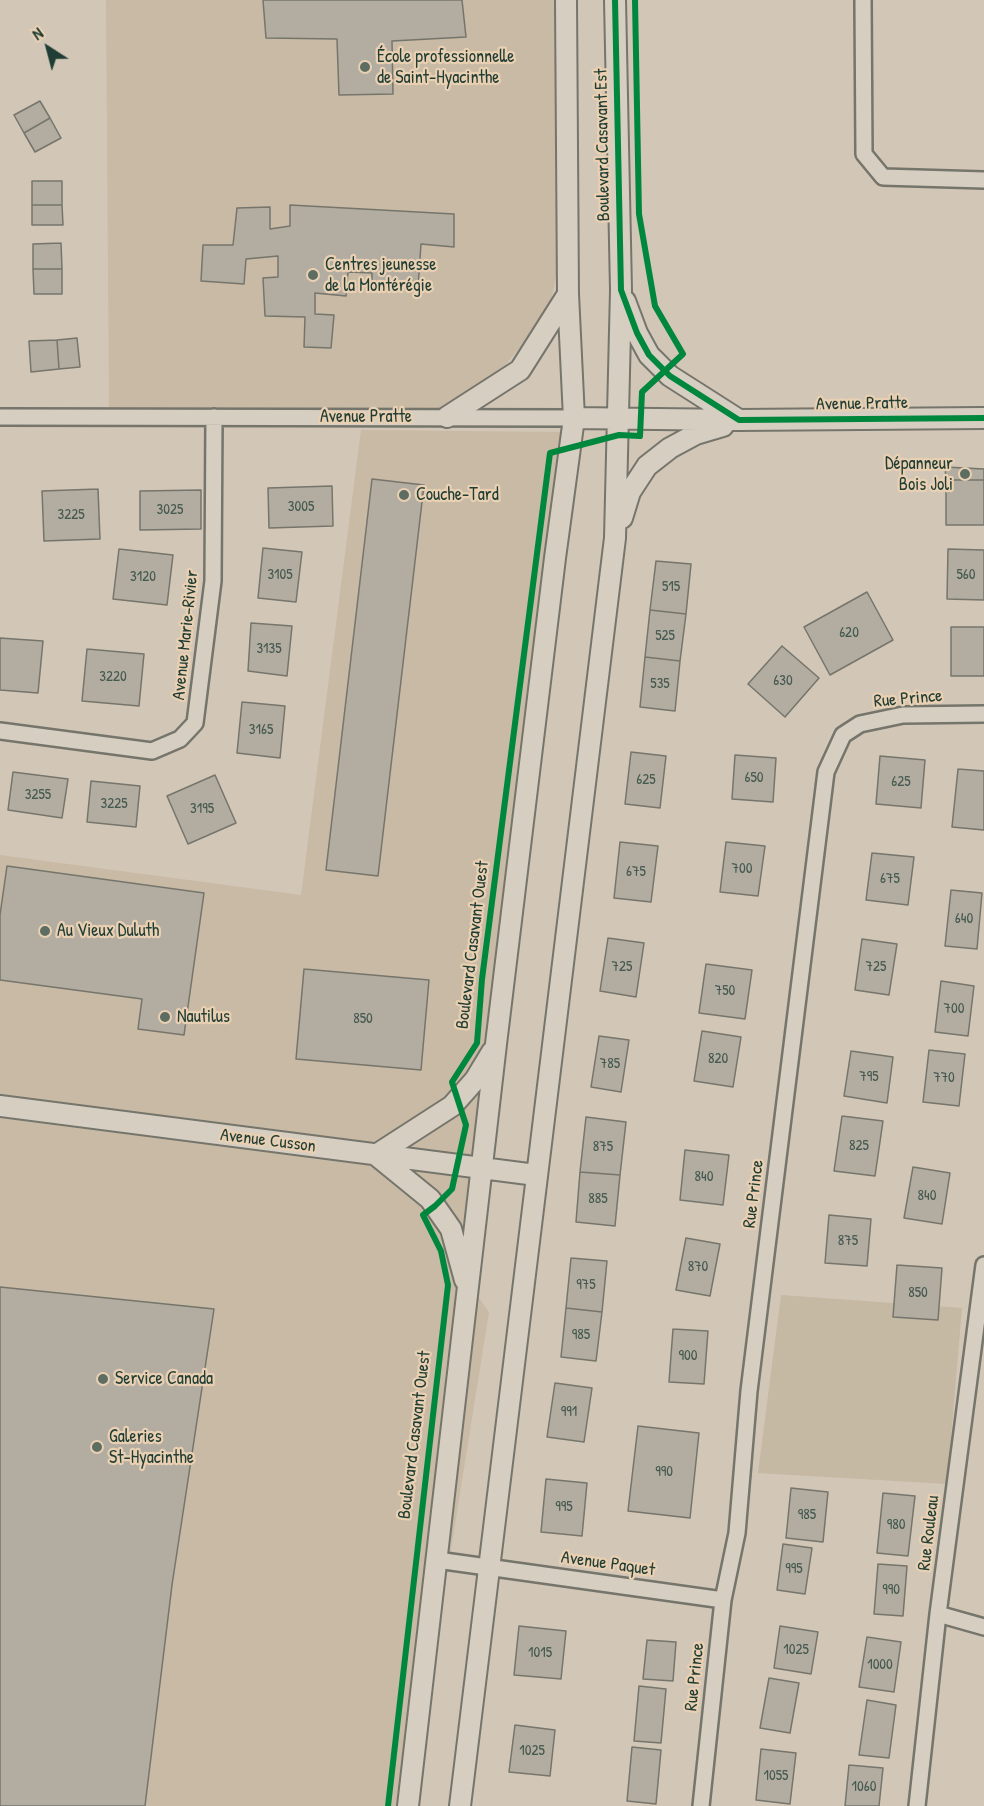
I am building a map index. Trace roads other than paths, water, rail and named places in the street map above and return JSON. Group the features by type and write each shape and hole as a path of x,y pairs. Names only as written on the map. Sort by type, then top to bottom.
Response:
{"street":[{"name":"Boulevard Casavant Est","path":"566,0 568,294 574,418"},
{"name":"Boulevard Casavant Est","path":"615,0 621,290 619,419"},
{"path":"863,0 864,154 883,177 984,180"},
{"path":"621,290 637,333 649,356 670,376 739,420"},
{"path":"447,417 520,370 568,294"},
{"name":"Avenue Pratte","path":"0,417 447,417 739,420 984,418"},
{"name":"Avenue Marie-Rivier","path":"0,731 152,751 180,739 195,723 213,581 214,417"},
{"name":"Boulevard Casavant Ouest","path":"408,1806 496,1044 574,418"},
{"path":"460,1806 615,538 619,419"},
{"path":"615,538 630,492 647,466 670,448 696,434 739,420"},
{"name":"Rue Prince","path":"701,1806 723,1600 737,1533 749,1391 826,772 843,735 860,724 903,715 984,714"},
{"path":"468,1291 451,1229 446,1221 430,1198 376,1155 452,1106 475,1080 496,1044"},
{"name":"Avenue Cusson","path":"0,1106 537,1175"},
{"name":"Rue Rouleau","path":"917,1806 938,1614 984,1265"},
{"name":"Avenue Paquet","path":"437,1560 723,1600"},
{"path":"938,1614 984,1627"}],"place":[{"name":"École professionnelle de Saint-Hyacinthe","path":"365,67"},
{"name":"Centres jeunesse de la Montérégie","path":"313,275"},
{"name":"Dépanneur Bois Joli","path":"965,474"},
{"name":"Couche-Tard","path":"404,495"},
{"name":"Au Vieux Duluth","path":"45,931"},
{"name":"Nautilus","path":"165,1017"},
{"name":"Service Canada","path":"103,1379"},
{"name":"Galeries St-Hyacinthe","path":"97,1447"}]}
